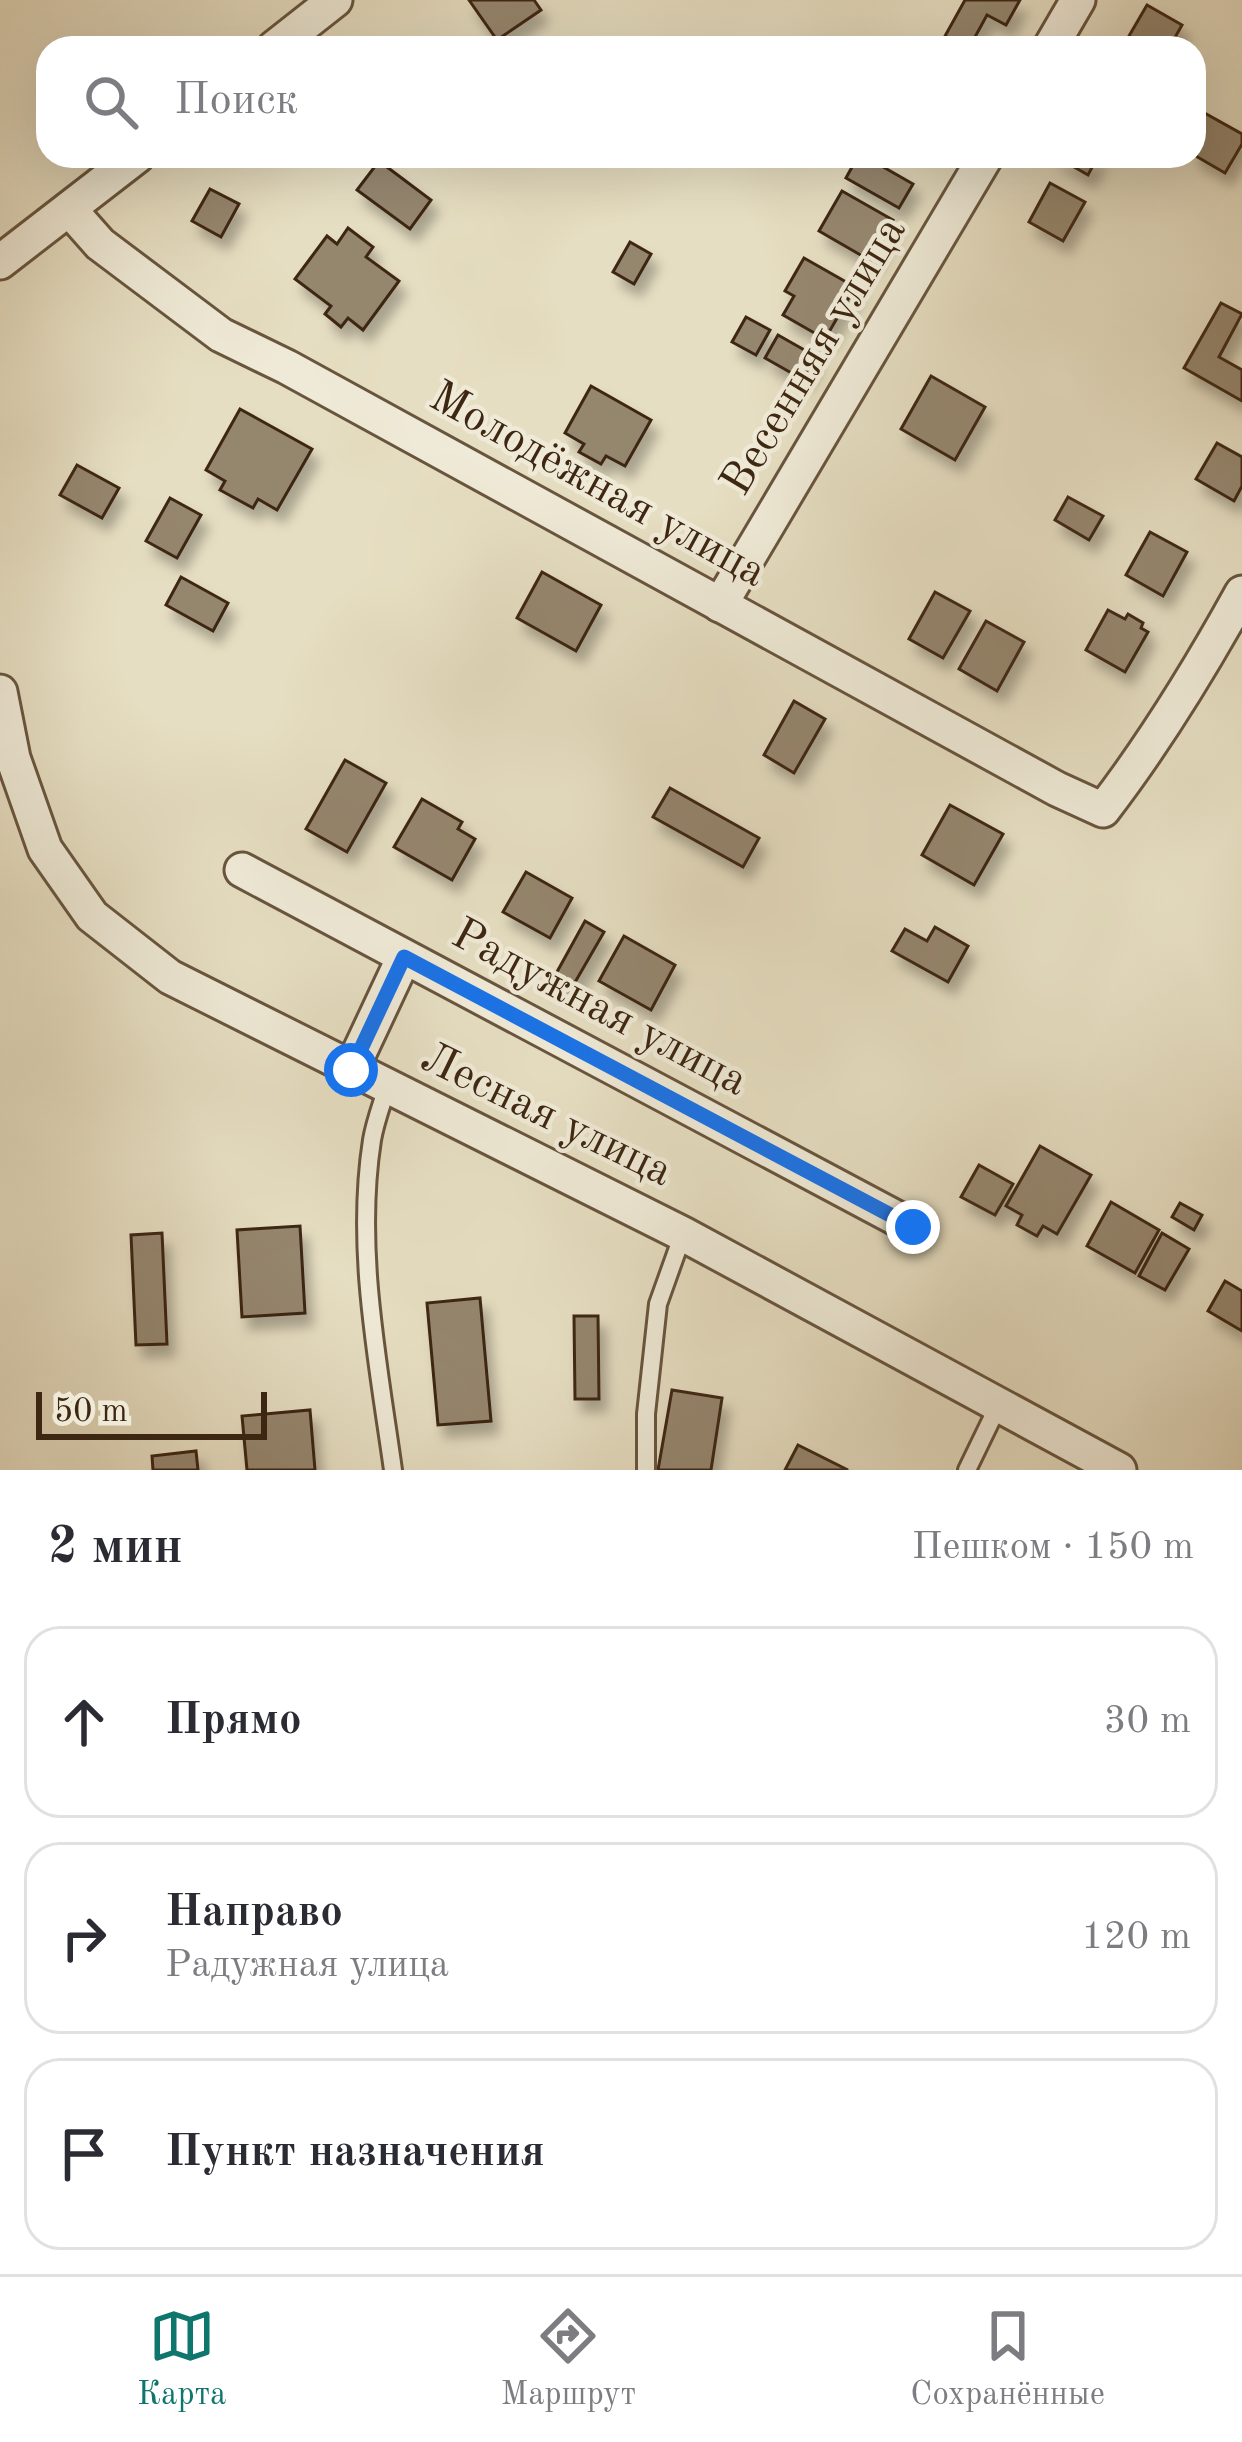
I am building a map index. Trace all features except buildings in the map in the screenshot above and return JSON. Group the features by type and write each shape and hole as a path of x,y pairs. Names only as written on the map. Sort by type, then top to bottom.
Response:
{"street":[{"path":"289,36 335,0"},
{"path":"1057,36 1078,0"},
{"path":"0,262 122,168"},
{"name":"Весенняя улица","path":"720,605 979,168"},
{"name":"Молодёжная улица","path":"70,209 100,244 221,334 1103,810 1157,737 1242,593"},
{"name":"Лесная улица","path":"0,692 13,758 46,849 92,916 170,977 682,1234 1119,1470"},
{"name":"Радужная улица","path":"242,870 913,1227"},
{"path":"351,1070 404,957"}],"lane":[{"path":"387,1087 373,1134 366,1187 370,1303 394,1470"},
{"path":"646,1470 646,1414 658,1304 682,1234"},
{"path":"967,1470 1000,1404"}],"route":[{"path":"351,1070 404,957 913,1227"}]}
